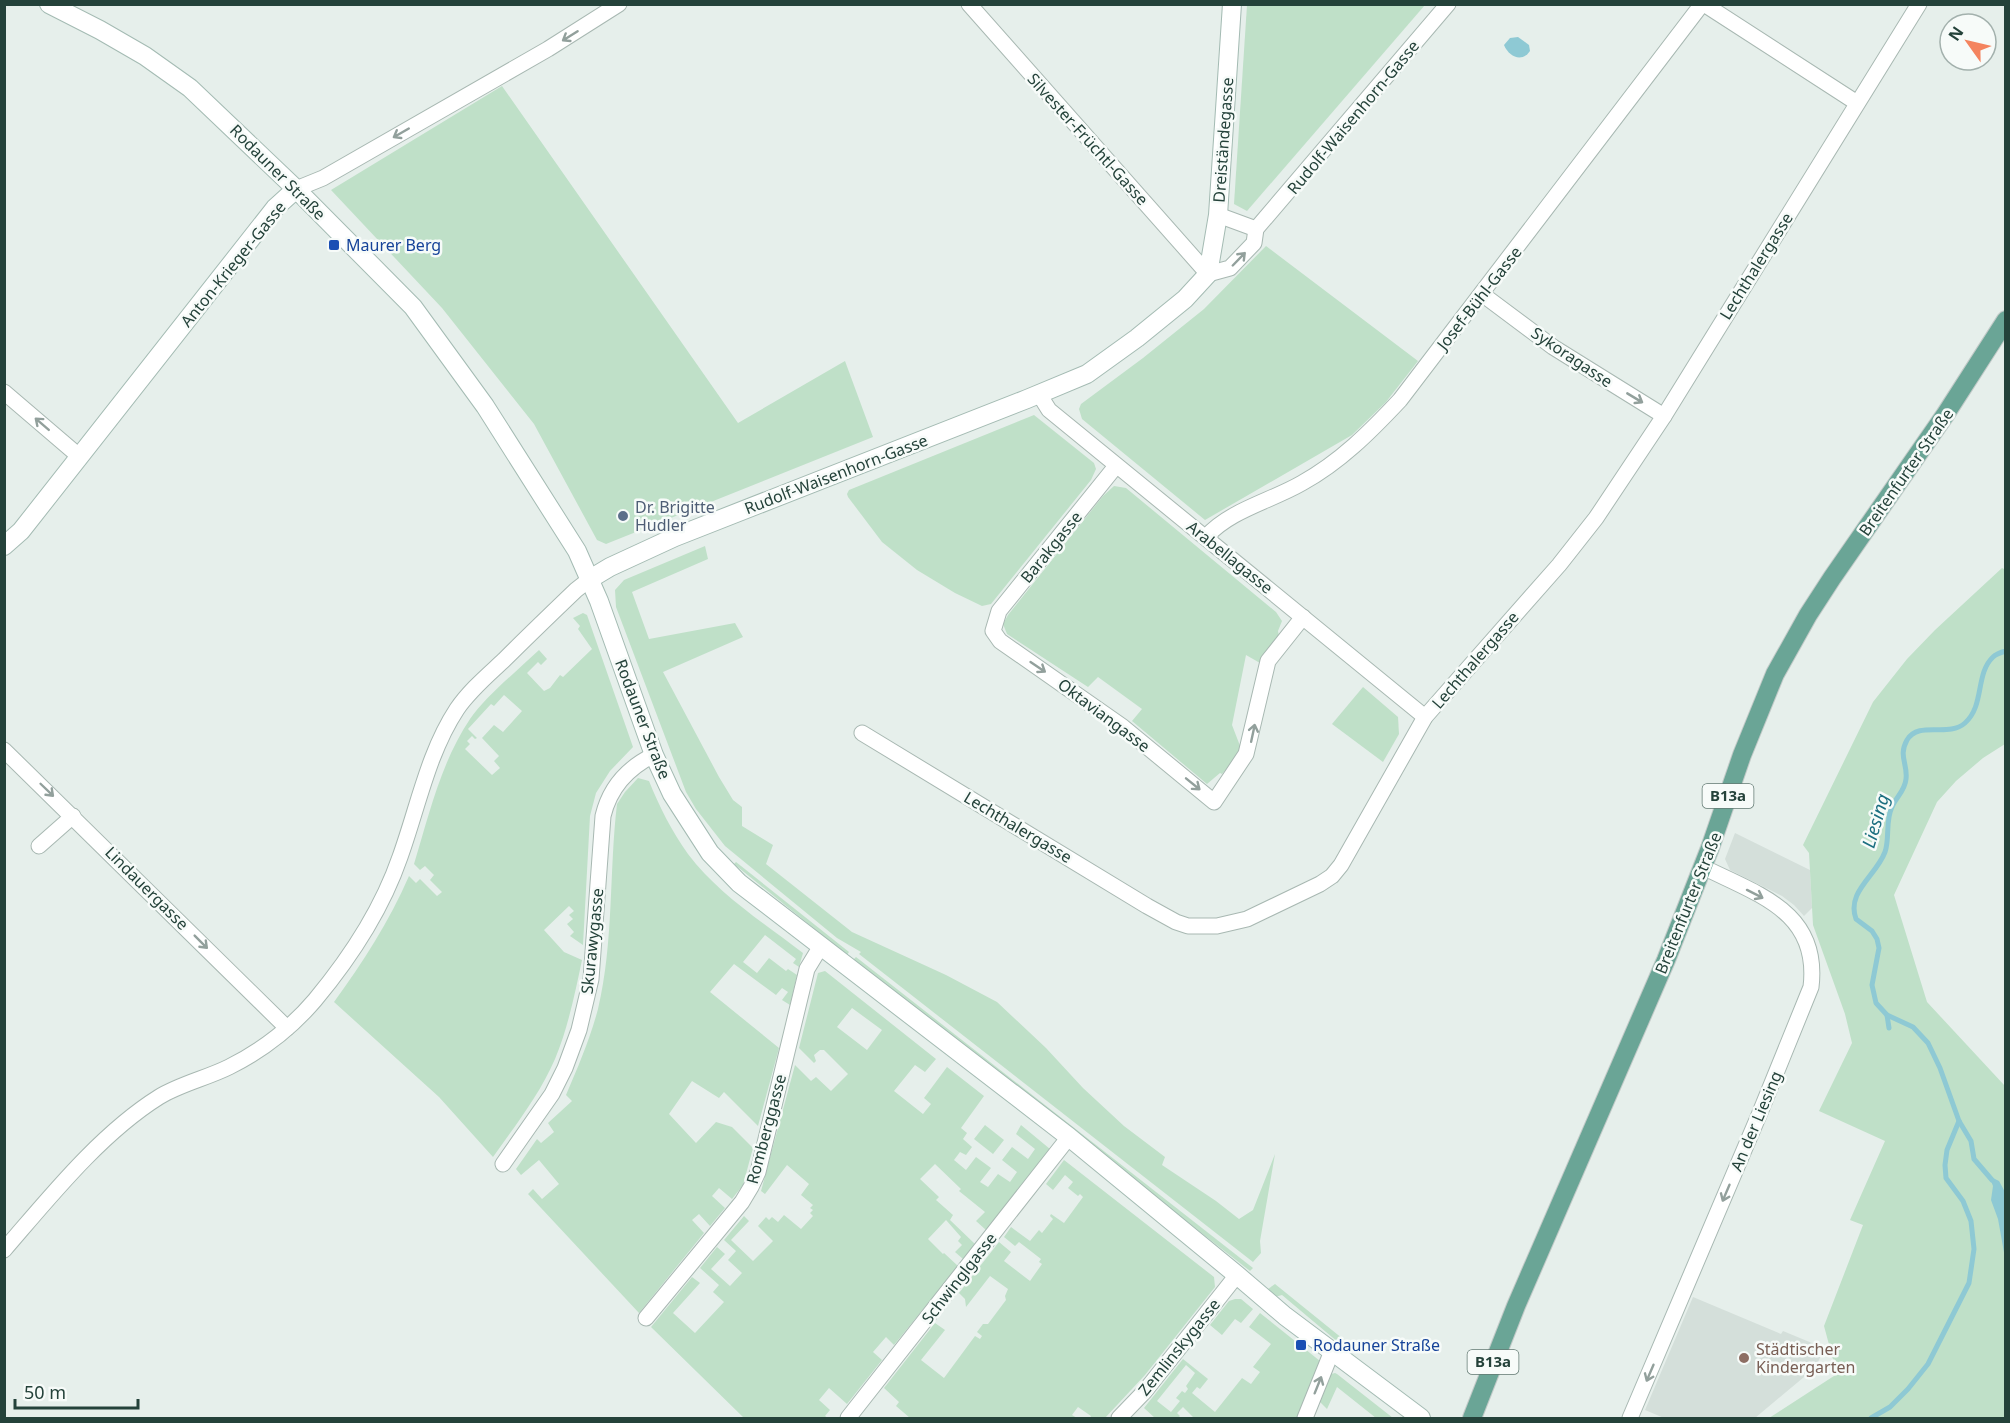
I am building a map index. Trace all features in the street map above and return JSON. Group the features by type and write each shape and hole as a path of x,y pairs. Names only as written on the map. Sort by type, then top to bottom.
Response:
{"main road":[{"name":"Rodauner Straße","path":"49,4 145,56 190,88 296,189 413,308 485,405 571,542 590,579 654,755 672,794 710,853 739,883 1069,1137 1285,1316 1421,1419"},
{"name":"Dreiständegasse","path":"1208,274 1218,215 1232,4"},
{"name":"Anton-Krieger-Gasse","path":"4,546 21,531 268,216 296,189"},
{"name":"Rudolf-Waisenhorn-Gasse","path":"590,579 610,567 675,537 1087,374 1185,299 1208,274"},
{"name":"Breitenfurter Straße","path":"1472,1419 1516,1306 1666,960 1703,867 1750,733 1775,674 1832,578 1945,416 2006,321"}],"street":[{"name":"Anton-Krieger-Gasse","path":"296,189 322,178 538,55 619,4"},
{"name":"Silvester-Früchtl-Gasse","path":"969,4 1208,274"},
{"name":"Rudolf-Waisenhorn-Gasse","path":"1208,274 1230,268 1254,243 1256,229 1448,4"},
{"path":"1703,4 1857,103"},
{"name":"Josef-Bühl-Gasse","path":"1206,537 1222,522 1303,483 1360,442 1400,400 1703,4"},
{"name":"Lechthalergasse","path":"862,733 1147,906 1188,926 1217,926 1247,919 1320,884 1336,872 1425,717 1596,518 1664,416 1919,4"},
{"path":"1218,215 1256,229"},
{"name":"Sykoragasse","path":"1482,294 1553,347 1664,416"},
{"path":"4,392 80,457"},
{"name":"Arabellagasse","path":"1039,394 1049,410 1425,717"},
{"name":"Barakgasse","path":"993,631 999,611 1116,466"},
{"name":"Rudolf-Waisenhorn-Gasse","path":"4,1250 52,1194 107,1137 159,1097 231,1066 270,1041 314,1002 346,959 375,914 400,859 428,769 441,738 458,708 488,675 590,579"},
{"name":"Oktaviangasse","path":"993,631 1000,641 1123,727 1214,801 1246,754 1269,661 1303,617"},
{"name":"Lindauergasse","path":"4,750 287,1028"},
{"name":"Skurawygasse","path":"503,1164 552,1094 566,1068 579,1030 591,979 603,816 606,803 618,781 637,763 654,755"},
{"path":"39,846 73,816"},
{"name":"An der Liesing","path":"1630,1419 1811,987 1813,968 1810,950 1803,933 1792,918 1777,905 1703,867"},
{"name":"Romberggasse","path":"646,1318 752,1187 758,1172 807,969 820,946"},
{"name":"Schwinglgasse","path":"848,1419 1069,1137"},
{"name":"Zemlinskygasse","path":"1119,1419 1145,1391 1237,1275"},
{"path":"1305,1419 1332,1351"}],"shaded area":[{"path":"1735,833 1810,870 1812,908 1804,916 1782,896 1730,870 1725,859"},
{"name":"Städtischer Kindergarten","path":"1693,1297 1781,1334 1783,1331 1824,1348 1816,1367 1755,1418 1664,1418 1645,1410"}],"green space":[{"path":"1247,5 1425,5 1247,211 1234,204"},
{"path":"502,86 738,423 845,361 873,437 606,544 597,540 534,424 442,308 331,190"},
{"path":"1266,246 1418,361 1386,402 1352,435 1205,520 1082,419 1079,409 1081,404 1204,309"},
{"path":"1034,415 1094,463 1096,469 1091,480 991,604 982,606 917,570 882,542 848,497 849,490"},
{"path":"1114,486 1126,488 1276,612 1282,621 1278,631 1279,636 1260,663 1246,655 1232,725 1242,751 1222,774 1220,773 1207,784 1132,721 1142,709 1098,677 1088,687 1007,634 1003,624 1103,496"},
{"path":"705,546 708,559 632,592 649,639 735,623 743,637 663,672 719,777 733,800 742,807 742,826 773,845 766,864 852,932 946,975 997,1002 1124,1126 1165,1157 1162,1165 1239,1219 1253,1210 1275,1154 1260,1241 1261,1253 1253,1262 859,954 861,952 837,938 725,846 696,809 686,792 616,607 615,590 624,580"},
{"path":"2002,568 2006,570 2005,744 1983,758 1956,781 1937,802 1894,895 1927,1002 2005,1086 2005,1418 1769,1418 1837,1374 1824,1326 1863,1225 1850,1220 1885,1141 1819,1111 1852,1043 1845,1014 1813,925 1809,853 1803,845 1873,702 1907,659"},
{"path":"583,613 587,615 633,747 610,771 596,793 590,816 583,945 570,936 574,932 567,924 573,919 569,915 574,911 569,906 544,930 564,952 582,960 560,1047 535,1097 493,1157 439,1097 334,1002 375,941 409,876 416,883 420,879 437,896 442,892 430,880 434,875 425,866 420,870 414,864 443,771 470,719 493,693 539,650 547,659 541,665 538,662 527,673 544,691 550,688 560,675 563,677 592,649 573,618","holes":["504,695 522,711 503,732 494,725 482,738 499,756 494,761 500,768 492,775 465,749 470,744 467,741 472,736 477,738 468,729 491,704 494,706"]},
{"path":"1363,687 1398,717 1399,734 1383,762 1332,724"},
{"path":"638,778 649,781 671,828 700,869 727,895 803,953 799,967 793,963 796,959 765,935 743,962 757,973 769,958 786,971 788,969 797,975 790,1005 782,1000 788,992 782,988 776,995 734,964 710,992 779,1048 758,1126 724,1092 719,1098 692,1081 669,1114 696,1143 716,1122 732,1127 753,1148 743,1185 732,1199 719,1188 712,1196 725,1208 710,1226 699,1214 692,1220 704,1233 639,1313 528,1194 533,1189 542,1199 559,1184 539,1160 521,1175 516,1169 537,1139 541,1143 554,1132 548,1123 572,1101 566,1095 598,1009 607,958 617,804"},
{"path":"736,862 849,952 847,955 734,864"},
{"path":"856,957 1253,1268 1250,1271 853,960"},
{"path":"825,971 936,1059 925,1072 915,1065 894,1091 923,1114 931,1104 924,1098 947,1067 984,1096 961,1128 967,1133 963,1139 972,1147 966,1155 960,1152 954,1160 966,1170 976,1157 991,1168 980,1182 988,1187 998,1174 1010,1182 1017,1172 1002,1160 1012,1147 1028,1159 1035,1149 1016,1134 1021,1125 1050,1149 986,1230 976,1221 985,1212 959,1191 961,1189 935,1164 920,1179 939,1197 936,1200 953,1215 950,1220 975,1244 963,1259 955,1252 962,1245 958,1241 961,1237 946,1220 928,1239 958,1266 894,1345 886,1337 873,1352 882,1360 847,1404 829,1388 819,1400 830,1410 825,1416 828,1418 744,1418 651,1327 692,1277 700,1283 673,1313 695,1333 724,1302 713,1292 719,1285 700,1268 717,1247 725,1254 711,1269 730,1286 742,1273 728,1260 736,1251 724,1240 744,1216 749,1221 731,1240 753,1261 773,1241 758,1226 766,1217 769,1220 772,1217 778,1222 784,1215 801,1229 813,1216 810,1213 813,1210 810,1208 813,1205 801,1195 809,1184 787,1165 765,1194 761,1191 795,1065 811,1081 816,1077 831,1091 848,1074 824,1050 814,1055 816,1061 814,1063 799,1048 818,973","holes":["852,1008 882,1030 867,1050 837,1027"]},
{"path":"985,1125 1004,1140 993,1154 974,1139"},
{"path":"1064,1160 1214,1277 1215,1287 1145,1375 1105,1418 1090,1418 1091,1416 1078,1407 1072,1415 1077,1418 910,1418 896,1406 899,1402 884,1388 935,1323 945,1330 921,1360 944,1378 975,1336 980,1339 982,1336 977,1332 983,1324 988,1324 1006,1300 1008,1289 990,1276 966,1307 965,1299 959,1293 999,1242 1011,1252 1004,1261 1030,1281 1042,1264 1039,1262 1041,1259 1019,1242 1015,1246 1004,1237 1011,1227 1030,1241 1039,1230 1042,1233 1053,1219 1051,1214 1064,1223 1083,1197 1068,1188 1073,1182 1065,1175 1053,1190 1046,1184"},
{"path":"1275,1284 1348,1343 1345,1348 1282,1295 1275,1297 1268,1289"},
{"path":"1241,1299 1253,1309 1241,1323 1235,1319 1222,1335 1210,1325 1229,1301"},
{"path":"1260,1313 1320,1361 1297,1418 1194,1418 1183,1407 1177,1413 1180,1416 1178,1418 1155,1418 1144,1408 1183,1359 1208,1379 1200,1389 1197,1387 1192,1393 1215,1412 1242,1378 1251,1384 1260,1372 1253,1367 1271,1344 1249,1327","holes":["1186,1365 1195,1373 1186,1386 1188,1389 1185,1393 1182,1391 1176,1398 1180,1401 1171,1412 1157,1401"]},
{"path":"1335,1373 1393,1418 1376,1418 1337,1387 1327,1409 1319,1401 1331,1374"}],"water":[{"path":"1518,37 1529,45 1530,51 1520,58 1509,53 1504,45 1510,38"},
{"path":"1989,1176 1999,1181 2005,1192 2005,1258 1998,1219 1991,1200 1993,1186"}],"waterway":[{"name":"Liesing","path":"1992,1180 1974,1159 1971,1141 1959,1121 1940,1068 1928,1043 1913,1027 1887,1015 1876,1003 1872,985 1879,948 1877,939 1872,931 1856,919 1854,909 1858,892 1885,852 1890,812 1905,783 1903,751 1907,740 1919,731 1950,729 1965,723 1971,716 1978,699 1987,664 1994,656 2006,651"},
{"path":"1887,1015 1889,1028"},
{"path":"1871,1418 1890,1407 1928,1364 1969,1283 1974,1249 1971,1221 1963,1201 1946,1178 1945,1165 1947,1150 1959,1121"}],"place":[{"name":"Maurer Berg","path":"334,245"},
{"name":"Dr. Brigitte Hudler","path":"623,516"},
{"name":"Rodauner Straße","path":"1301,1345"},
{"name":"Städtischer Kindergarten","path":"1744,1358"}]}
